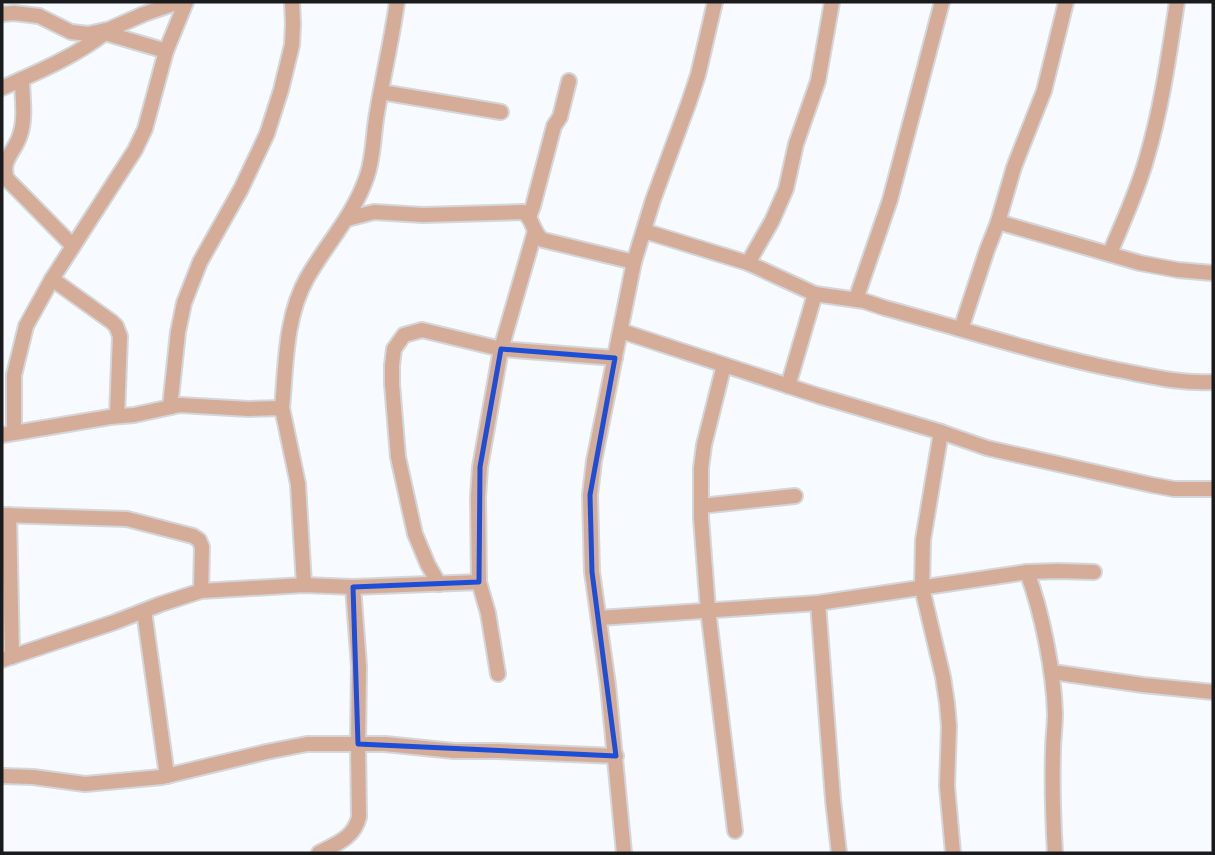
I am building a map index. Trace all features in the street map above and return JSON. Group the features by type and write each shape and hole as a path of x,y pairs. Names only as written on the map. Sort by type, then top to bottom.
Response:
{"street":[{"path":"2,14 39,16 78,34 98,33 179,2"},
{"path":"186,2 166,51 145,129 135,150 52,279 26,326 14,375 8,433 170,407 194,405 249,409 282,408"},
{"path":"170,407 184,303 200,262 241,189 267,134 291,52 292,2"},
{"path":"304,585 297,472 282,408 289,331 300,292 362,191 371,159 376,114 397,2"},
{"path":"624,853 616,756 592,572 590,495 594,461 634,262 653,200 690,102 715,2"},
{"path":"748,263 772,221 786,189 796,144 818,81 832,2"},
{"path":"856,299 891,200 942,2"},
{"path":"961,328 1014,167 1044,91 1066,2"},
{"path":"1110,253 1147,160 1177,2"},
{"path":"107,31 166,51"},
{"path":"2,88 68,57 107,31"},
{"path":"22,79 20,135 2,170 7,179 73,246"},
{"path":"529,217 569,81"},
{"path":"381,92 501,112"},
{"path":"362,191 374,212"},
{"path":"347,219 374,212 423,215 523,212 543,240 634,262"},
{"path":"998,222 1140,263 1213,273"},
{"path":"498,674 480,582 480,467 501,349 535,231"},
{"path":"644,231 748,263 816,294 856,299 1073,360 1173,380 1213,382"},
{"path":"52,279 112,322 119,331 117,416"},
{"path":"788,386 816,294"},
{"path":"439,584 415,534 398,457 391,365 394,349 404,335 422,330 501,349 615,358"},
{"path":"621,331 987,448 1174,489 1213,489"},
{"path":"724,365 704,445 701,506 708,610 735,831"},
{"path":"940,432 923,540 922,589 947,704 947,786 953,853"},
{"path":"701,506 795,496"},
{"path":"201,591 203,550 201,542 193,536 127,519 5,515 7,658 201,591 304,585 353,587 480,582"},
{"path":"599,618 818,603 1027,572 1094,572"},
{"path":"1027,572 1052,672 1055,714 1055,853"},
{"path":"319,853 348,837 358,823 359,666 353,587"},
{"path":"818,603 839,853"},
{"path":"144,611 167,776"},
{"path":"1052,672 1213,692"},
{"path":"2,776 85,784 167,776 291,746 397,745 454,751 616,756"}],"highlighted area":[{"path":"501,349 615,358 590,495 592,572 616,756 358,744 353,587 479,582 480,467"}]}
